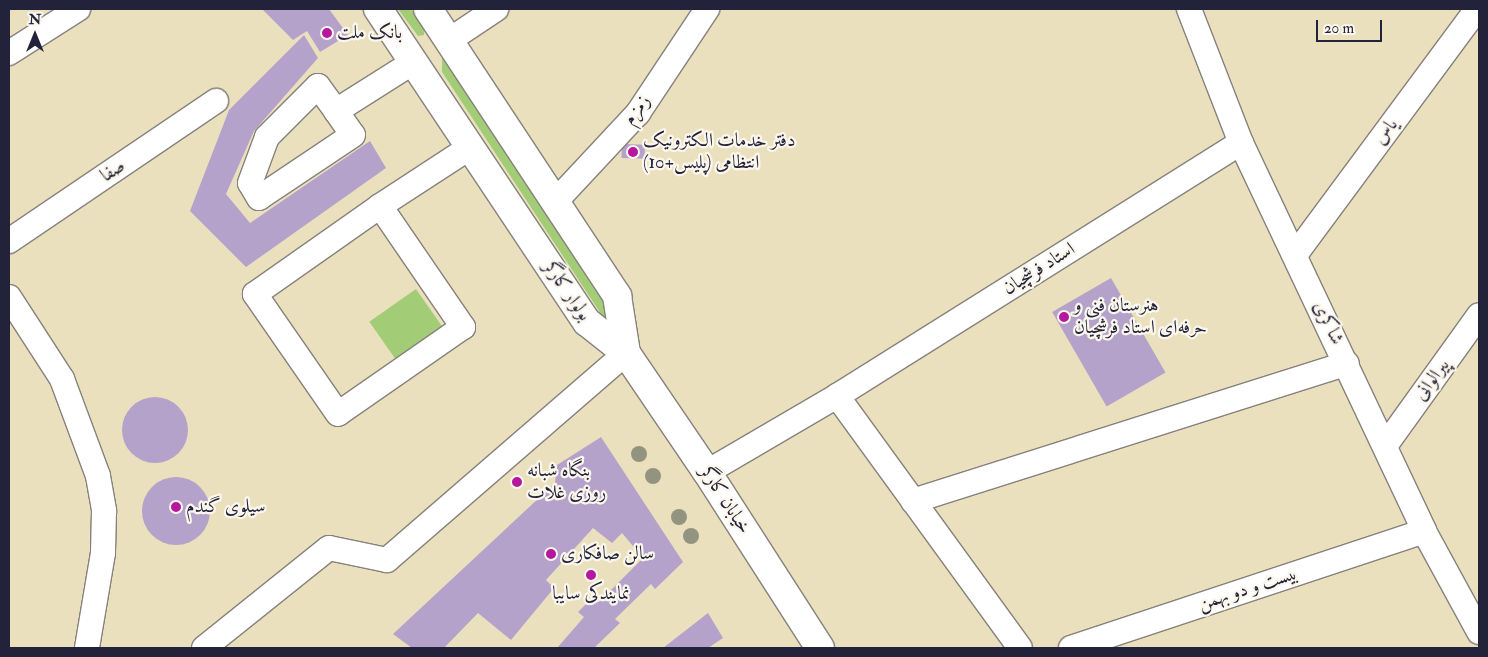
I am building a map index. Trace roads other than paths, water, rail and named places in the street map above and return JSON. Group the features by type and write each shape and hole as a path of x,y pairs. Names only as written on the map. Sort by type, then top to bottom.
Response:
{"main road":[{"name":"بولوار کارگر","path":"378,9 469,148 587,322 626,353"},
{"name":"بولوار کارگر","path":"428,9 617,296 626,353"},
{"path":"412,62 448,41"},
{"name":"خیابان کارگر","path":"626,353 707,472 820,648"}],"street":[{"path":"9,53 78,9"},
{"name":"زمزم","path":"555,202 638,113 707,9"},
{"name":"شاکری","path":"1189,9 1241,143 1347,362 1424,530 1479,632"},
{"name":"یاس","path":"1295,255 1477,9"},
{"path":"448,41 483,13"},
{"path":"336,111 412,62"},
{"path":"318,86 336,111 353,135 258,198 250,183 267,137 318,86"},
{"name":"صفا","path":"9,242 216,101"},
{"name":"استاد فرشچیان","path":"707,472 837,396 1241,143"},
{"path":"380,206 463,327 338,414 255,294 380,206 469,148"},
{"path":"9,298 62,380 98,476 104,511 103,553 87,648"},
{"name":"پیرالوانی","path":"1385,446 1479,315"},
{"path":"204,648 329,548 387,560 626,353"},
{"path":"913,501 1347,362"},
{"path":"837,396 1020,648"},
{"name":"بیست و دو بهمن","path":"1071,648 1424,530"}],"place":[{"name":"بانک ملت","path":"327,33"},
{"name":"دفتر خدمات الکترونیک انتظامی (پلیس+10)","path":"633,152"},
{"name":"هنرستان فنی و حرفه‌ای استاد فرشچیان","path":"1064,317"},
{"name":"بنگاه شبانه روزی غلات","path":"517,482"},
{"name":"سیلوی گندم","path":"176,507"},
{"name":"سالن صافكارى","path":"551,554"},
{"name":"نمايندكى سايبا","path":"591,575"}]}
